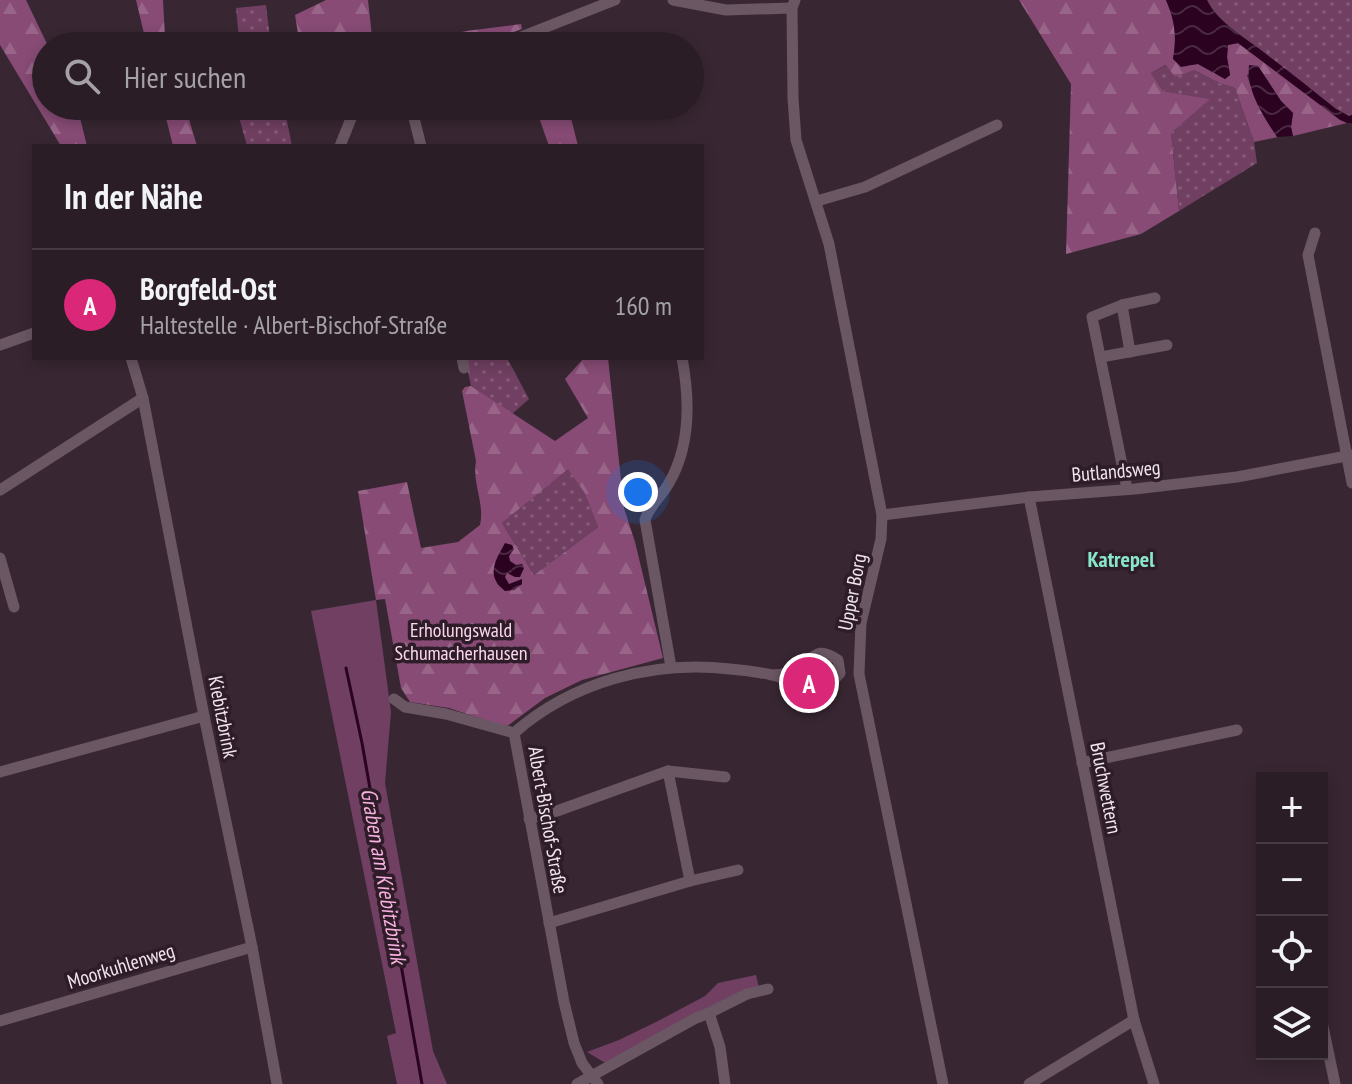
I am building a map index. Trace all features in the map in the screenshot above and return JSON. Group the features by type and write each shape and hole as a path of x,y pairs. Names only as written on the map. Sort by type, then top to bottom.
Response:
{"street":[{"path":"534,32 615,0"},
{"path":"673,0 726,10 794,4"},
{"name":"Upper Borg","path":"794,4 796,140 829,244 882,515 881,539 861,623 859,674 943,1084"},
{"path":"341,144 350,120"},
{"path":"414,120 420,144"},
{"path":"817,201 865,187 997,125"},
{"path":"1315,233 1308,255 1352,483"},
{"path":"1127,489 1092,317 1122,305 1155,298"},
{"path":"1122,305 1130,352"},
{"path":"0,345 32,334"},
{"path":"1101,357 1167,345"},
{"name":"Kiebitzbrink","path":"132,360 143,398 277,1084"},
{"path":"671,667 645,520 671,480 680,458 688,403 682,360"},
{"path":"0,490 143,398"},
{"name":"Butlandsweg","path":"882,515 1237,477 1349,455"},
{"name":"Bruchwettern","path":"1029,497 1134,1020 1154,1084"},
{"path":"0,558 14,607"},
{"path":"773,675 797,669 815,654 821,653 838,660 840,673"},
{"name":"Albert-Bischof-Straße","path":"595,1080 582,1063 574,1043 564,1002 514,733 540,712 571,695 631,674 671,667 704,666 824,684 840,673 859,674"},
{"path":"394,699 405,707 446,714 514,733"},
{"path":"0,772 204,716"},
{"path":"1082,763 1237,730"},
{"path":"668,771 690,881"},
{"path":"529,819 668,771 725,777"},
{"path":"549,923 738,870"},
{"name":"Moorkuhlenweg","path":"0,1021 252,947"},
{"path":"577,1084 595,1080 696,1018 747,994 768,989"},
{"path":"709,1013 720,1047 725,1084"},
{"path":"1029,1084 1134,1020"},
{"path":"1328,1051 1335,1084"}],"shaded area":[{"path":"1207,0 1352,0 1352,115 1336,109 1232,28 1217,15"},
{"path":"266,5 269,32 238,32 236,8"},
{"path":"1167,65 1194,70 1235,88 1254,142 1257,163 1179,211 1171,133 1209,99 1163,91 1151,73"},
{"path":"240,120 287,120 292,144 246,144"},
{"path":"465,360 508,360 529,399 512,414 471,386"},
{"path":"568,468 584,492 598,527 534,575 502,523"},
{"path":"376,600 391,712 385,783 433,1051 447,1084 397,1084 387,1036 396,1033 311,611"},
{"path":"756,975 759,988 607,1064 587,1052 658,1021 705,996 718,983"}],"green space":[{"path":"0,0 26,0 41,32 32,32 32,98 0,45"},
{"path":"136,0 163,0 165,32 144,32"},
{"path":"326,0 368,0 371,32 298,32 295,15"},
{"path":"1019,0 1166,0 1174,29 1173,59 1198,64 1225,79 1230,75 1228,45 1238,43 1347,123 1293,136 1293,113 1281,101 1258,66 1247,75 1260,107 1278,137 1254,142 1235,88 1194,70 1175,77 1166,65 1151,73 1163,91 1210,99 1171,133 1179,211 1141,234 1066,254 1071,84"},
{"path":"521,24 522,29 514,32 461,32"},
{"path":"45,120 80,120 86,144 60,144"},
{"path":"166,120 189,120 196,144 172,144"},
{"path":"540,120 572,120 578,144 548,144"},
{"name":"Erholungswald Schumacherhausen","path":"582,360 608,360 624,508 663,658 582,680 545,698 506,727 449,708 410,702 401,688 385,599 376,600 358,491 407,482 421,548 458,542 480,525 481,517 476,461 462,391 465,387 471,386 555,441 588,418 565,379","holes":["568,469 584,492 598,527 534,575 502,523"]}],"water":[{"path":"1166,0 1207,0 1217,15 1232,28 1336,109 1352,115 1352,123 1340,120 1238,43 1228,45 1230,75 1225,79 1198,64 1181,67 1173,59 1174,29"},
{"path":"1249,65 1258,66 1281,101 1293,113 1293,136 1277,137 1267,121 1253,94"},
{"path":"505,543 514,549 509,556 510,561 516,565 522,564 524,568 520,577 507,573 505,577 509,584 522,579 522,584 514,590 505,591 497,583 494,572"}],"waterway":[{"name":"Graben am Kiebitzbrink","path":"346,668 422,1084"}],"place":[{"name":"Borgfeld-Ost","path":"809,683"}],"district":[{"name":"Katrepel","path":"1121,559"}]}
